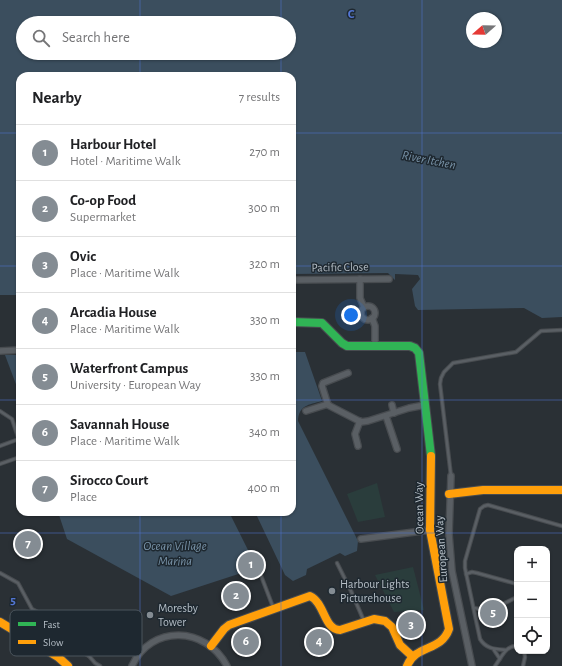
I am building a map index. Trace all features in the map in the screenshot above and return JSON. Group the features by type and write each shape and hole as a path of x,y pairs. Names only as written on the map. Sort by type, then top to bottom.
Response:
{"street":[{"path":"360,279 360,298 364,307"},
{"name":"Pacific Close","path":"296,280 389,279"},
{"path":"370,306 374,309 375,315 366,320 362,317 361,310 364,307 370,306"},
{"path":"296,322 321,323 345,345 375,346 375,326 372,318"},
{"name":"Ocean Way","path":"375,346 410,346 417,349 425,405 430,456 430,530 449,629 446,639 441,643 412,656"},
{"path":"0,351 16,350"},
{"path":"348,373 322,384 328,404 360,421 366,422 412,407 425,405"},
{"path":"306,411 328,404"},
{"path":"392,405 394,413"},
{"path":"386,416 396,450"},
{"path":"358,446 355,434 360,421"},
{"name":"European Way","path":"451,476 449,494 449,534 452,571 472,666"},
{"path":"449,494 482,490 562,490"},
{"path":"361,539 430,530"},
{"path":"210,646 226,627 308,597 312,597 317,600 330,626 335,630 340,630 377,617 387,621 392,626 400,644 412,656 408,661 407,666"},
{"path":"0,622 10,628"},
{"path":"142,651 154,641 174,635 194,637 210,646 221,656 227,666"},
{"path":"56,656 68,666"},
{"path":"133,666 139,656"}],"lane":[{"path":"451,476 440,384 444,372 453,363 516,352 541,331 562,330"},
{"path":"0,411 12,418 16,430"},
{"path":"0,446 16,440"},
{"path":"0,464 16,458"},
{"path":"506,650 494,649 483,644 480,639 466,574 465,561 479,513 484,506 488,505 562,526"},
{"path":"252,552 274,609"},
{"path":"337,563 364,622"},
{"path":"466,574 472,572 478,573 514,583"},
{"path":"0,574 18,583 34,610"},
{"path":"474,608 489,611 514,598"},
{"path":"495,666 506,650 510,646 514,646"},
{"path":"494,649 500,659"},
{"path":"523,666 524,654"},
{"path":"89,656 100,666"}],"green space":[{"path":"377,483 385,517 358,522 347,494"},
{"path":"413,567 424,610 394,612 375,575"}],"water":[{"name":"River Itchen","path":"0,0 562,0 562,317 542,318 524,308 418,310 415,306 412,289 420,279 418,275 395,274 395,280 388,273 296,274 296,72 16,72 16,295 0,295"},
{"path":"296,352 305,352 322,401 305,406 300,412 298,421 358,541 357,551 345,556 340,553 307,569 306,575 293,581 285,575 257,516 296,516"},
{"path":"5,355 16,355 16,384"},
{"name":"Ocean Village Marina","path":"59,516 231,516 257,568 171,596 67,539"}],"traffic: fast":[{"path":"296,322 322,323 347,346 410,346 415,348 419,353 431,456"}],"traffic: slow":[{"path":"407,666 416,654 435,645 445,636 449,629 430,530 431,456"},
{"path":"449,494 483,490 562,490"},
{"path":"211,646 229,625 310,596 319,604 327,621 335,629 340,630 374,619 385,621 392,627 400,645 412,656"},
{"path":"0,622 10,628"},
{"path":"56,656 68,666"}],"place":[{"name":"Sirocco Court","path":"28,544"},
{"name":"Harbour Hotel","path":"251,565"},
{"name":"Harbour Lights Picturehouse","path":"332,591"},
{"name":"Co-op Food","path":"236,596"},
{"name":"Waterfront Campus","path":"493,613"},
{"name":"Moresby Tower","path":"150,615"},
{"name":"Ovic","path":"411,625"},
{"name":"Savannah House","path":"246,642"},
{"name":"Arcadia House","path":"319,642"}]}
